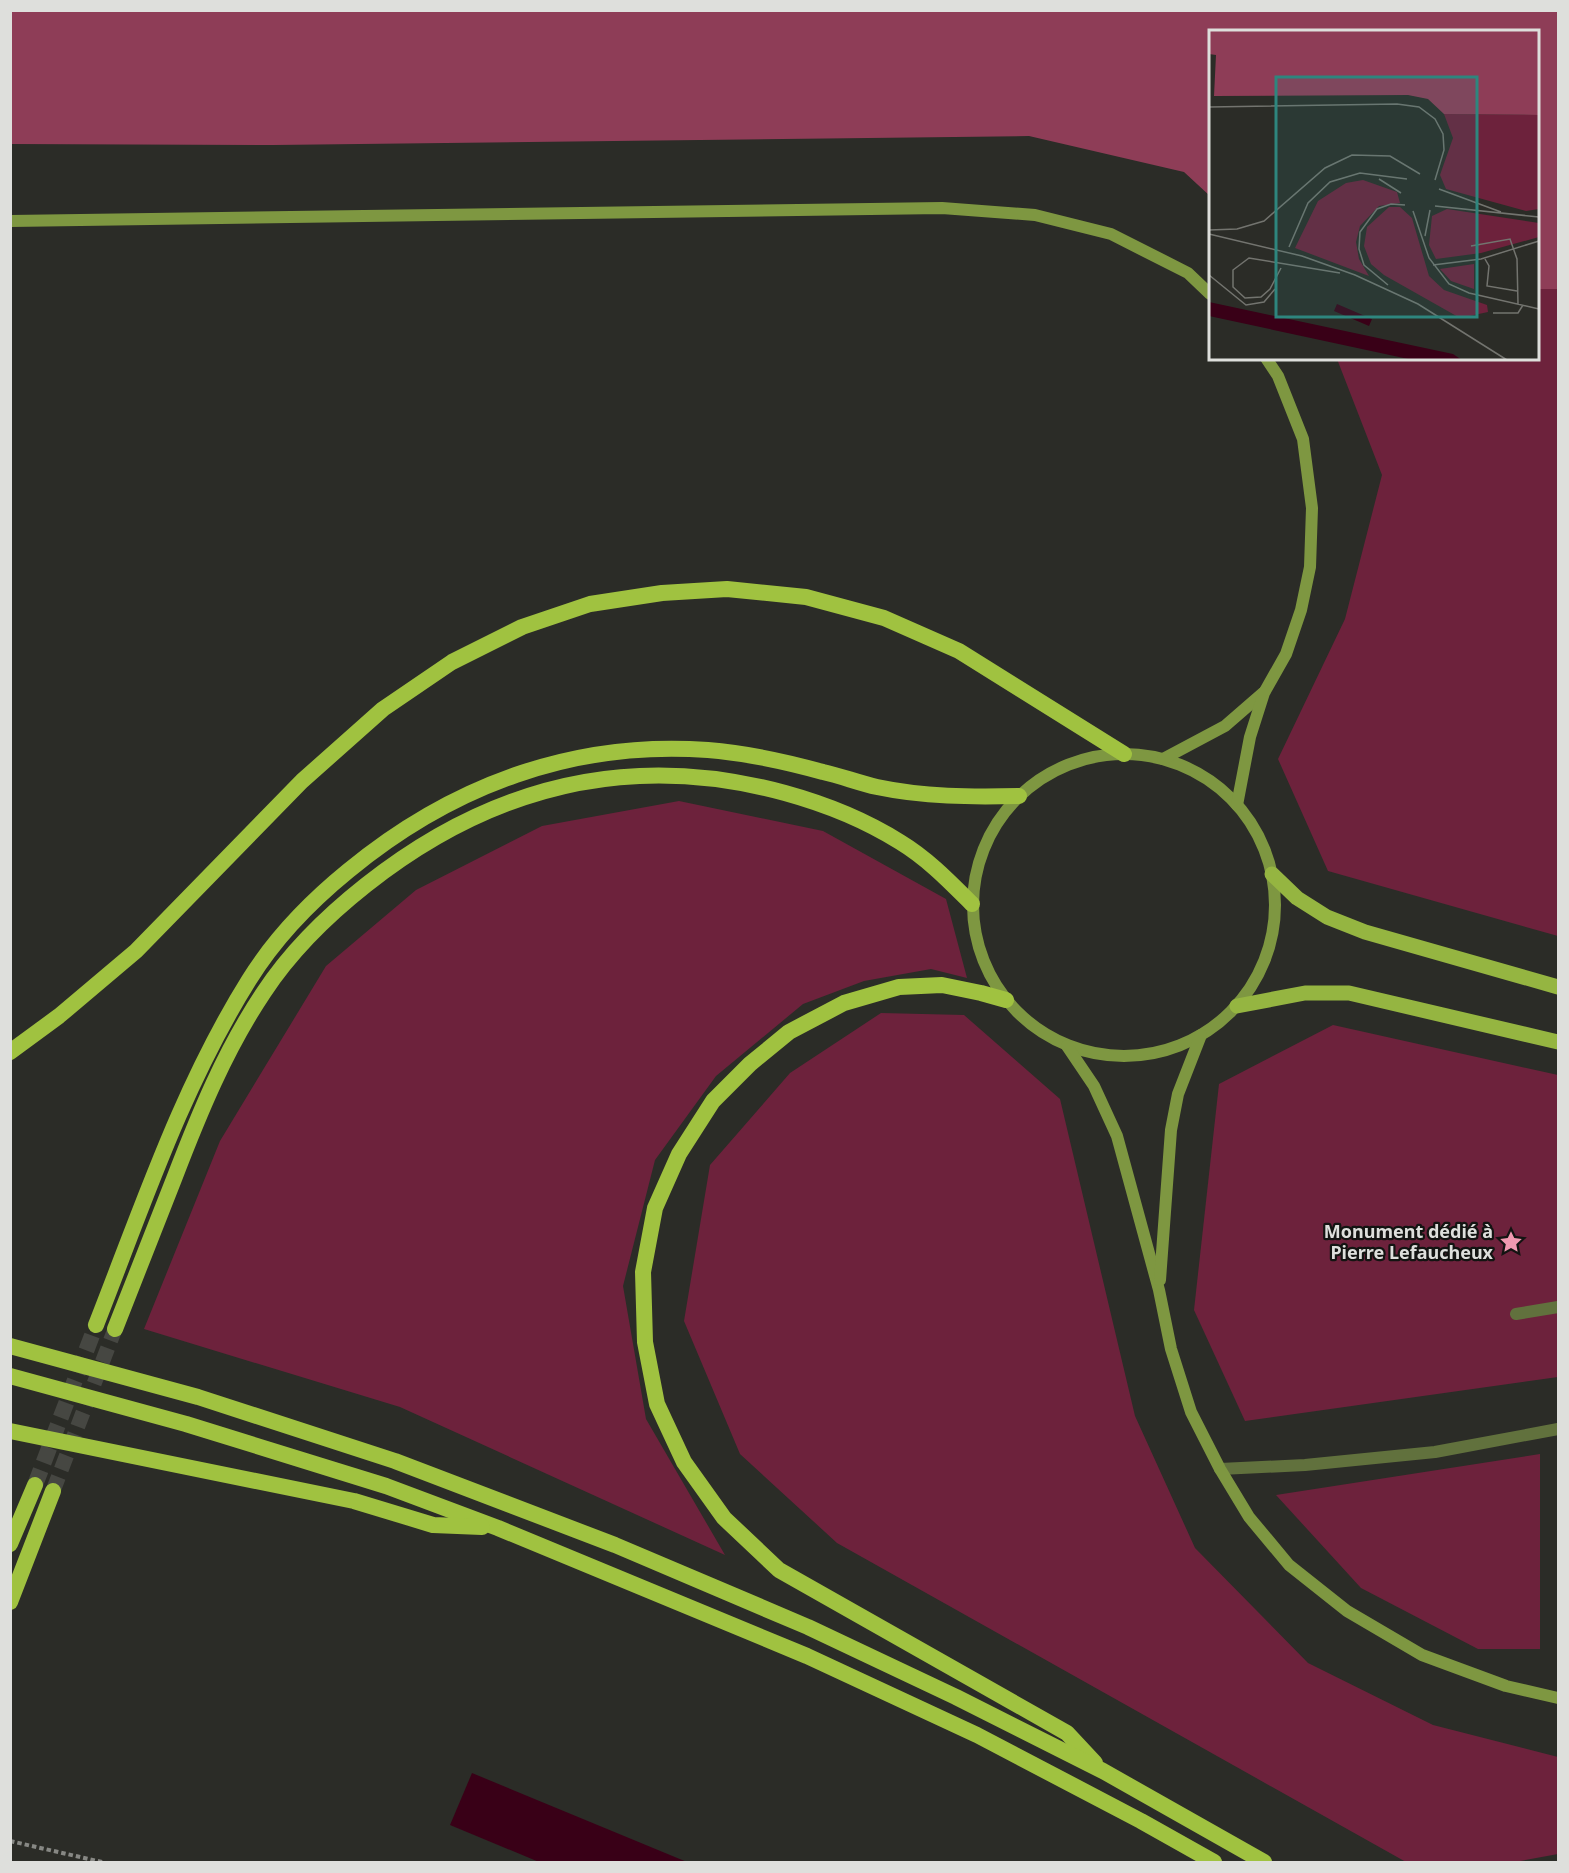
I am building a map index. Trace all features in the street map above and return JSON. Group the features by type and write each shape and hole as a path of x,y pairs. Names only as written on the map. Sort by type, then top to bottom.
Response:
{"highway":[{"path":"10,1053 59,1016 136,951 302,781 383,709 452,662 522,627 590,604 662,593 727,590 806,597 884,618 959,651 1124,754"},
{"path":"96,1325 187,1096 217,1034 250,979 280,936 327,888 374,850 416,821 480,788 544,765 596,753 652,749 709,750 770,760 822,771 876,787 921,795 1019,796"},
{"path":"115,1329 204,1102 232,1043 265,990 302,943 345,901 391,865 425,843 470,819 509,802 550,789 599,778 653,775 706,777 765,788 815,801 857,820 900,842 934,866 972,904"},
{"path":"1006,1000 942,985 899,987 844,1003 789,1032 750,1064 713,1101 679,1154 655,1208 643,1272 645,1342 657,1404 684,1462 724,1518 779,1570 1067,1733 1103,1771"},
{"path":"10,1346 198,1397 384,1457 604,1541 808,1627 956,1696 1103,1771 1264,1863"},
{"path":"10,1376 186,1424 386,1486 498,1528 807,1656 956,1726 1141,1821 1214,1863"},
{"path":"10,1431 354,1501 434,1525 498,1528"},
{"path":"10,1544 35,1485"},
{"path":"10,1602 53,1491"}],"main road":[{"path":"10,221 942,208 1035,215 1111,234 1188,273 1209,293"},
{"path":"1237,805 1250,737 1264,693 1286,654 1301,610 1310,567 1312,507 1304,439 1278,376 1267,360"},
{"path":"1163,759 1225,726 1264,693"},
{"path":"1124,754 1163,759 1184,766 1221,789 1253,826 1265,849 1272,874 1275,910 1270,945 1257,977 1237,1006 1220,1022 1200,1035 1169,1050 1134,1056 1100,1054 1067,1046 1033,1027 1006,1000 987,971 976,938 972,904 975,874 984,846 999,819 1019,796 1050,773 1086,759 1124,754"},
{"path":"1272,874 1297,898 1327,917 1365,932 1558,987"},
{"path":"1237,1006 1305,993 1349,993 1558,1042"},
{"path":"1159,1290 1171,1130 1178,1094 1200,1035"},
{"path":"1067,1046 1094,1086 1117,1136 1159,1290 1170,1349 1191,1412 1220,1469 1249,1517 1289,1565 1347,1611 1422,1655 1506,1686 1558,1698"}],"lane":[{"path":"1516,1314 1558,1307"},
{"path":"1220,1469 1305,1465 1435,1452 1558,1429"}],"path":[{"path":"10,1841 102,1863"}],"shaded area":[{"path":"11,10 1558,11 1558,289 1539,289 1539,30 1209,30 1209,195 1184,172 1029,136 274,145 11,144"},
{"path":"1539,289 1558,289 1558,936 1328,871 1278,759 1345,619 1382,475 1337,360 1539,360"},
{"path":"679,801 823,831 946,899 967,978 931,969 864,981 803,1004 716,1076 655,1160 623,1286 646,1419 725,1555 400,1407 144,1329 220,1141 326,966 416,890 542,826"},
{"path":"881,1013 964,1015 1060,1099 1135,1416 1195,1548 1308,1663 1433,1725 1558,1757 1558,1854 1515,1862 1406,1862 837,1543 740,1454 684,1321 710,1165 790,1073"},
{"path":"1333,1025 1558,1075 1558,1377 1245,1421 1194,1310 1219,1084"},
{"path":"1540,1454 1540,1649 1478,1649 1361,1588 1276,1495"},
{"path":"472,1773 687,1862 539,1862 450,1825"}],"tunnel":[{"path":"35,1485 96,1325"},
{"path":"53,1491 115,1329"}],"place":[{"name":"Monument dédié à Pierre Lefaucheux","path":"1511,1242"}]}
